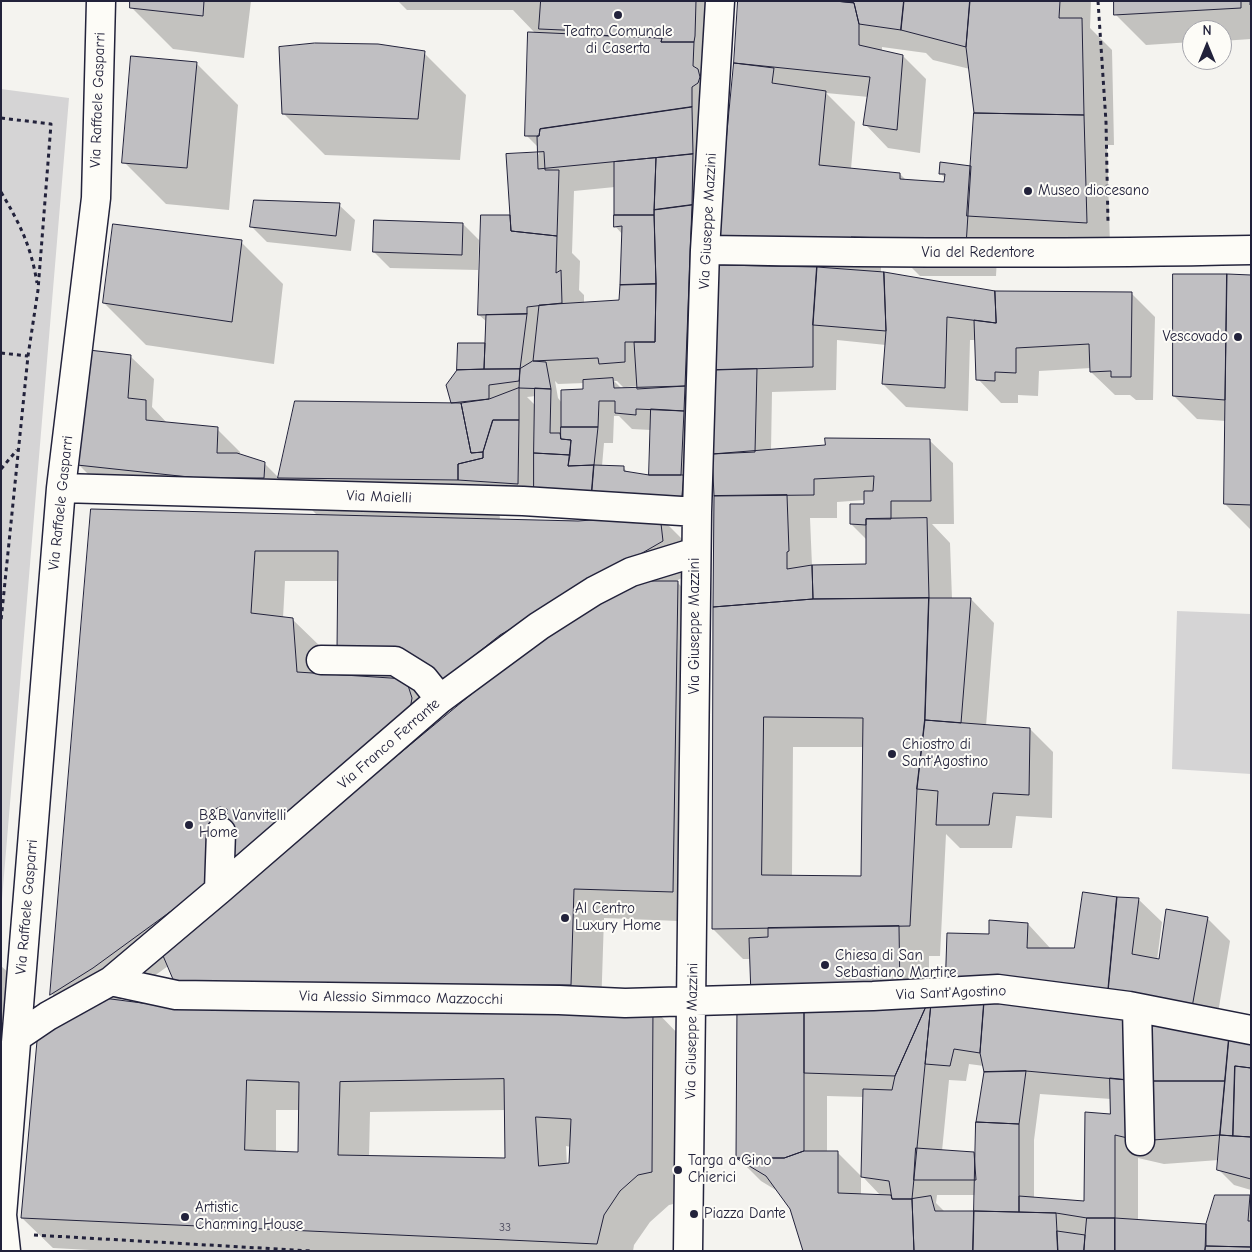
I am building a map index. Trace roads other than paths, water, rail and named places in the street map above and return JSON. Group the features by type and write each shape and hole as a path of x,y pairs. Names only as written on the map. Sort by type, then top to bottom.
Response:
{"street":[{"name":"Via Raffaele Gasparri","path":"5,1242 2,1215 62,488 96,198 101,1"},
{"name":"Via Giuseppe Mazzini","path":"688,1251 697,512 705,250 720,1"},
{"name":"Via del Redentore","path":"705,250 1108,253 1251,250"},
{"name":"Via Maielli","path":"62,488 523,501 697,512"},
{"name":"Via Franco Ferrante","path":"17,1037 48,1016 111,981 440,699 539,626 594,591 632,572 696,552"},
{"path":"321,660 395,661 424,679 440,699"},
{"path":"219,890 221,832"},
{"name":"Via Alessio Simmaco Mazzocchi","path":"111,981 176,995 559,1000 625,1003 737,1000"},
{"name":"Via Sant'Agostino","path":"737,1000 873,996 998,989 1137,1008 1251,1030"},
{"path":"1137,1008 1140,1141"}],"place":[{"name":"Teatro Comunale di Caserta","path":"618,15"},
{"name":"Museo diocesano","path":"1028,191"},
{"name":"Vescovado","path":"1238,337"},
{"name":"Chiostro di Sant'Agostino","path":"892,754"},
{"name":"B&B Vanvitelli Home","path":"189,825"},
{"name":"Al Centro Luxury Home","path":"565,918"},
{"name":"Chiesa di San Sebastiano Martire","path":"825,965"},
{"name":"Targa a Gino Chierici","path":"678,1170"},
{"name":"Piazza Dante","path":"694,1214"},
{"name":"Artistic Charming House","path":"185,1217"}]}
